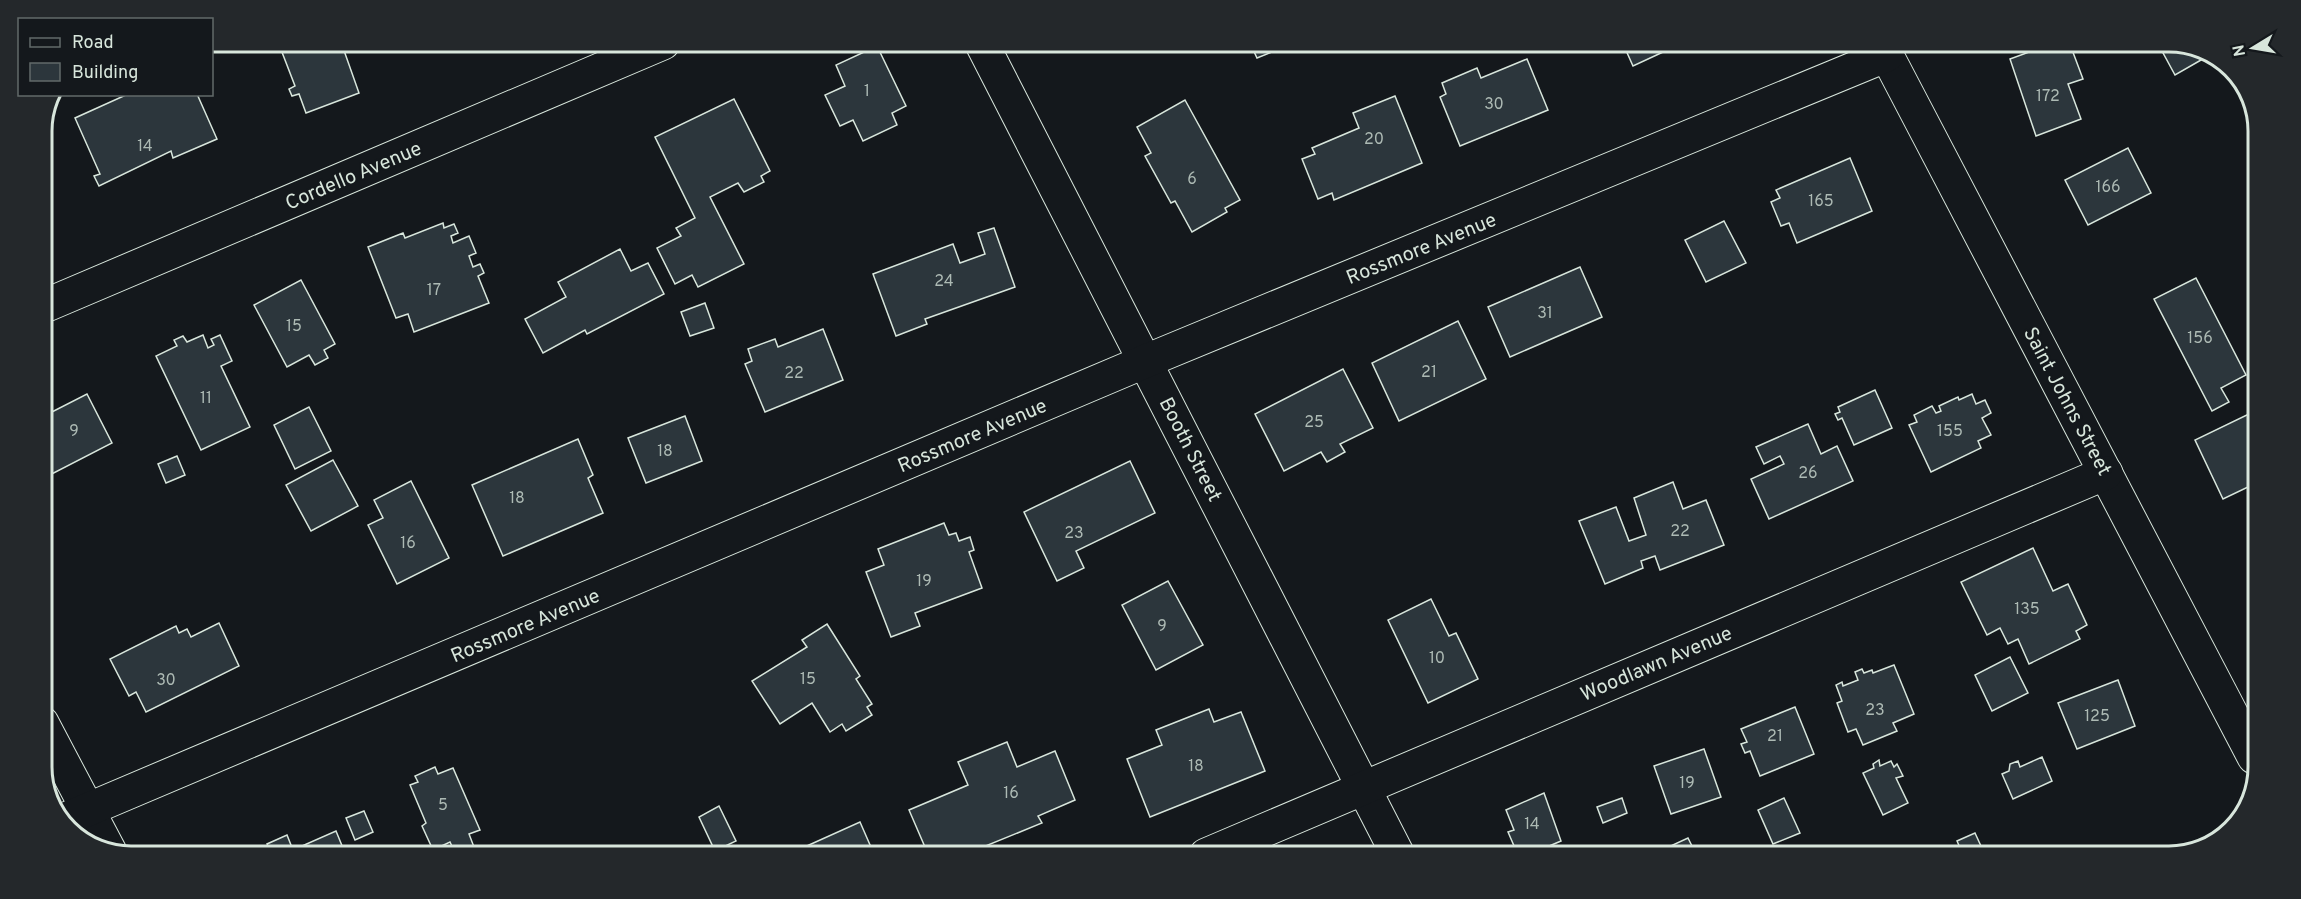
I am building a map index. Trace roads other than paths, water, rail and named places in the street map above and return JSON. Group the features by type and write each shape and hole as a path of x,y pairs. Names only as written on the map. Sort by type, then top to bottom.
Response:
{"street":[{"name":"Cordello Avenue","path":"52,303 642,52"},
{"name":"Booth Street","path":"986,52 1394,846"},
{"name":"Rossmore Avenue","path":"74,816 1880,52"},
{"name":"Saint Johns Street","path":"1886,52 2248,745"},
{"name":"Woodlawn Avenue","path":"1227,846 2106,473"},
{"path":"53,755 74,816 94,836"}]}
